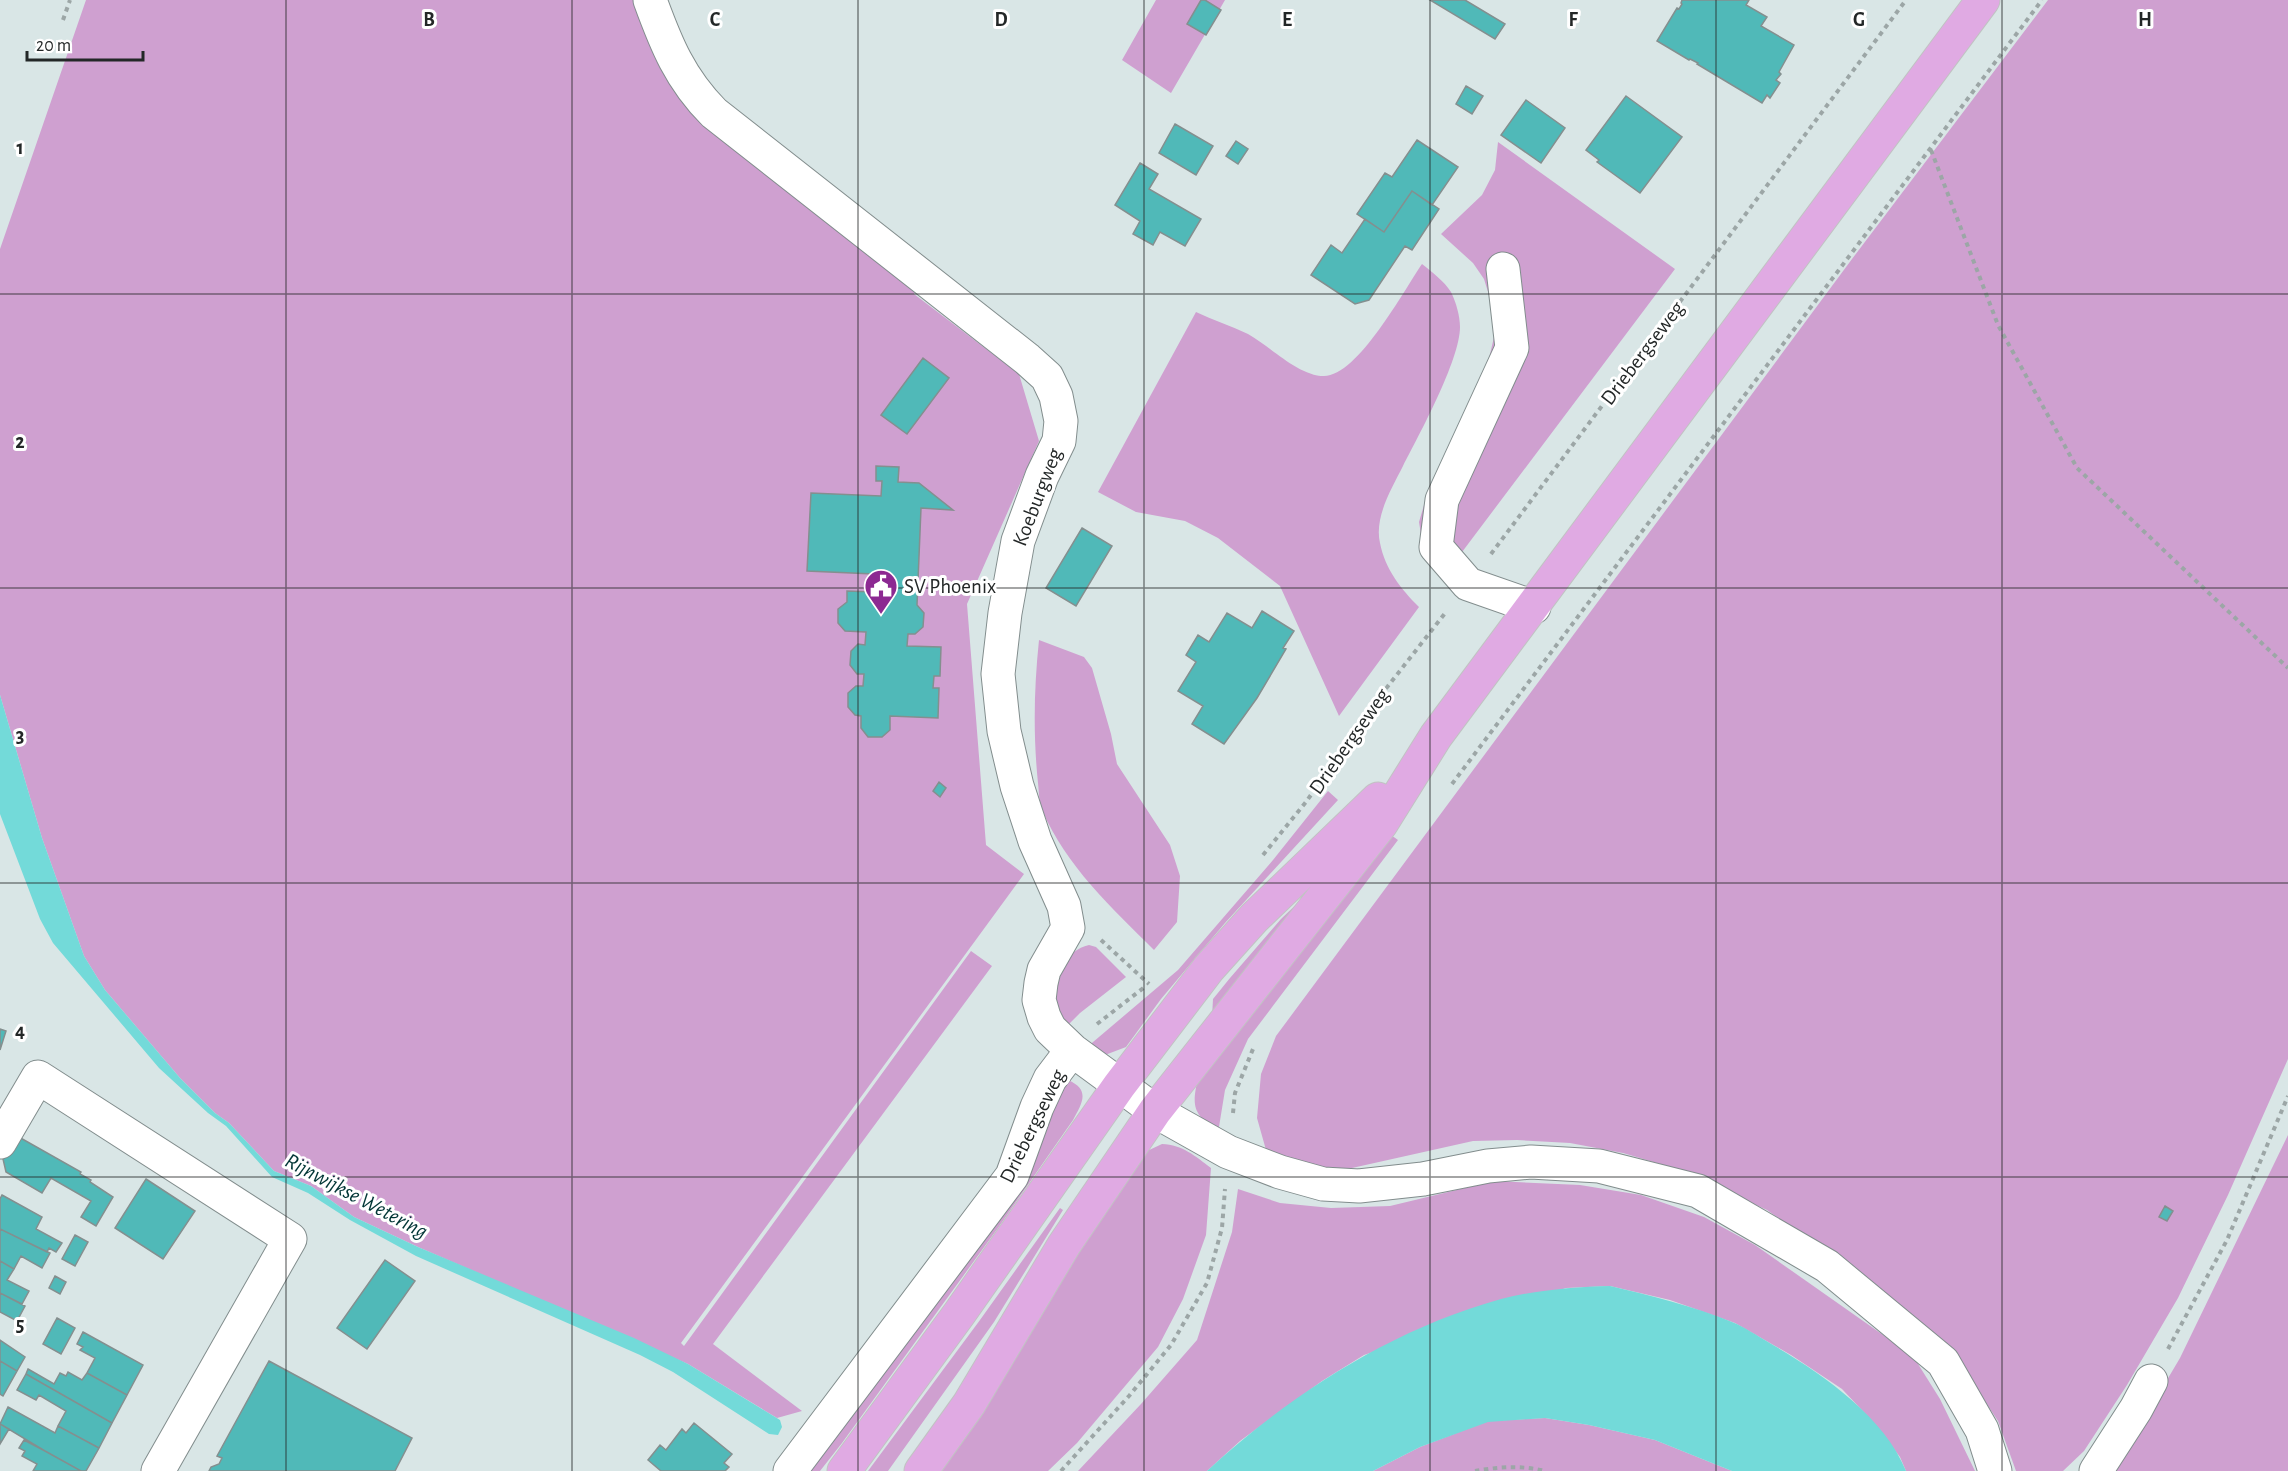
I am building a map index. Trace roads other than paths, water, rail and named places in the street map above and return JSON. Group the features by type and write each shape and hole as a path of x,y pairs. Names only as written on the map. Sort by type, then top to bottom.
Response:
{"main road":[{"name":"Driebergseweg","path":"921,1471 969,1404 1064,1245 1155,1111 1381,824 1436,736 1983,0"},
{"name":"Driebergseweg","path":"844,1471 959,1314 1119,1086 1209,968 1254,918 1365,813 1436,736"}],"street":[{"name":"Koeburgweg","path":"650,0 666,45 682,74 698,97 714,113 1027,358 1047,378 1056,396 1061,421 1059,441 1042,476 1018,541 1005,613 998,674 1004,730 1017,786 1035,841 1064,906 1068,928 1044,970 1039,1000 1050,1029 1072,1050"},
{"path":"1503,269 1512,348 1442,500 1436,548 1468,584 1534,607"},
{"path":"1072,1050 1155,1111 1228,1152 1280,1172 1323,1184 1369,1185 1423,1179 1488,1166 1531,1162 1599,1166 1698,1191 1827,1266 1943,1362 1982,1430 1995,1471"},
{"name":"Driebergseweg","path":"790,1471 1012,1176 1050,1079 1072,1050"},
{"path":"0,1142 38,1077 290,1239 158,1471"},
{"path":"2096,1471 2136,1409 2151,1381"}],"water":[{"path":"0,695 42,838 84,956 105,990 180,1078 215,1113 229,1123 274,1171 311,1186 354,1217 418,1247 634,1338 688,1364 780,1420 782,1427 778,1435 769,1434 673,1372 640,1355 416,1256 350,1220 308,1193 272,1177 226,1126 208,1113 159,1068 53,943 40,919 0,814"},
{"path":"1610,1286 1672,1302 1742,1326 1808,1367 1848,1396 1866,1413 1896,1451 1906,1471 1732,1471 1655,1440 1545,1418 1488,1422 1420,1447 1373,1471 1207,1471 1273,1416 1308,1391 1381,1347 1420,1328 1460,1312 1514,1296 1583,1287"}],"place":[{"name":"SV Phoenix","path":"881,615"}],"water label":[{"name":"Rijnwijkse Wetering","path":"357,1195"}]}
